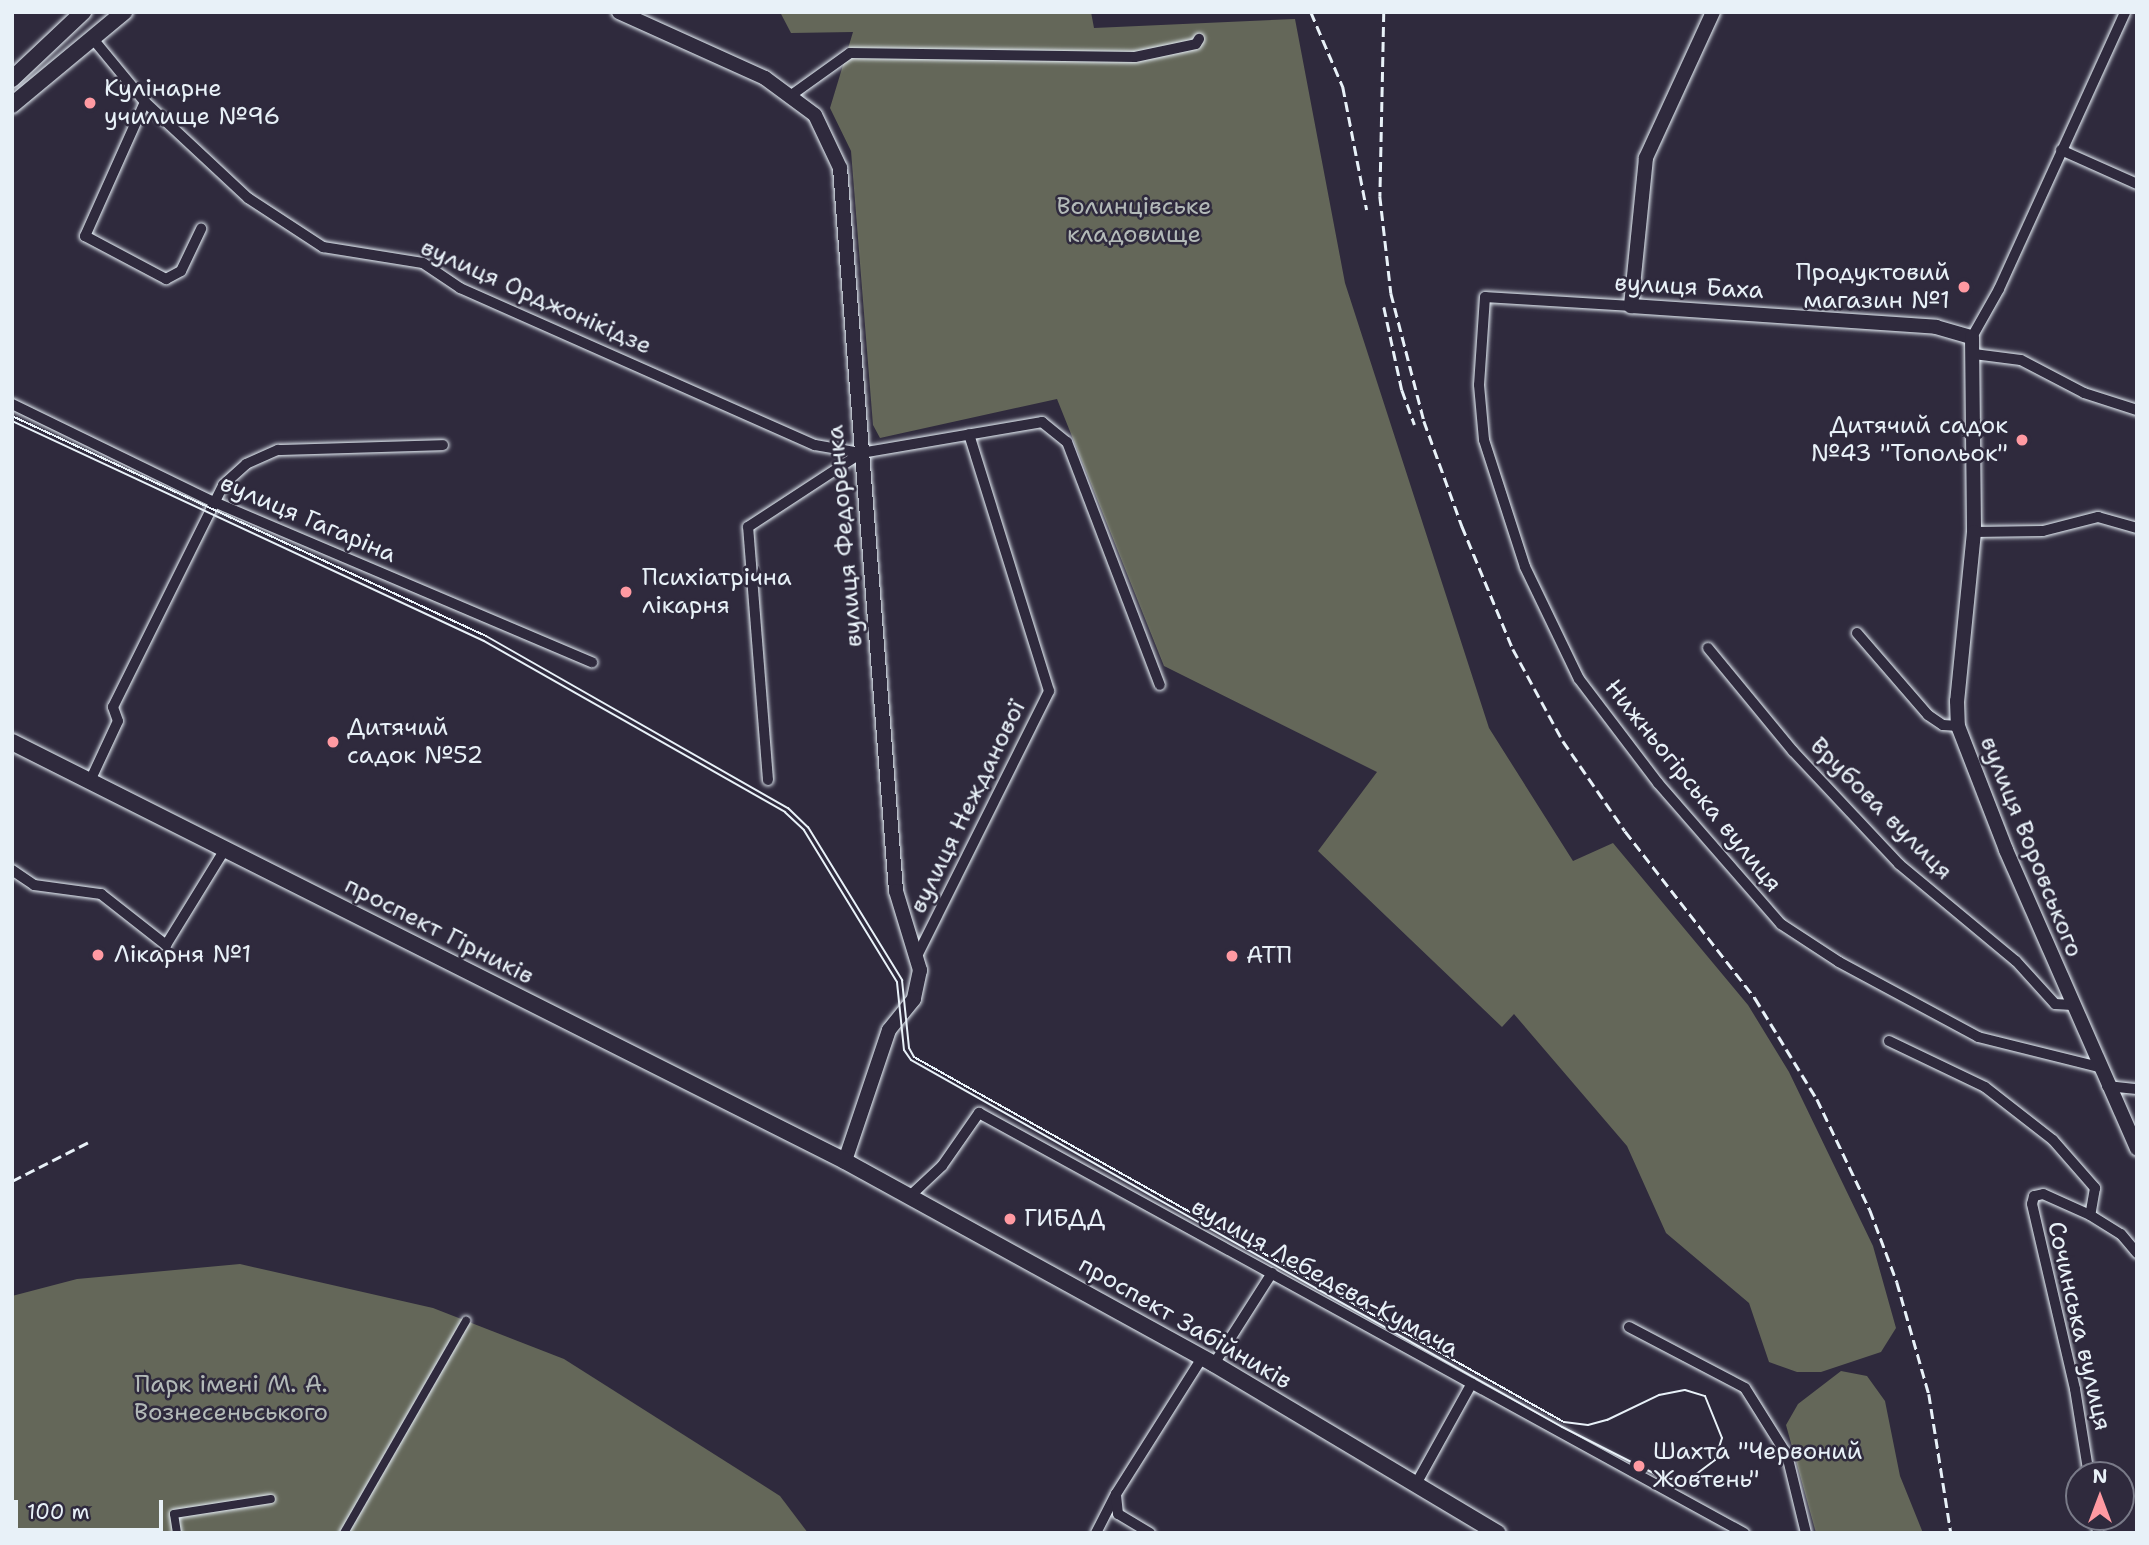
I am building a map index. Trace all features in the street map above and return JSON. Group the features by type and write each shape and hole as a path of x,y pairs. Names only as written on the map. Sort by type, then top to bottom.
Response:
{"main road":[{"path":"12,79 83,12"},
{"path":"12,105 124,12"},
{"name":"проспект Гірників","path":"12,742 845,1161"},
{"name":"проспект Забійників","path":"845,1161 1208,1361 1416,1484 1478,1528 1498,1533"}],"street":[{"name":"вулиця Федоренка","path":"619,12 765,78 815,115 840,168 896,891 917,956 914,999 889,1030 845,1161"},
{"path":"1631,306 1646,158 1713,12"},
{"path":"1972,337 1999,289 2125,12"},
{"name":"вулиця Орджонікідзе","path":"93,39 145,103 248,198 323,247 423,263 460,288 815,445 861,453"},
{"path":"790,96 850,53 1135,57 1196,44 1199,40"},
{"path":"145,103 85,236 166,279 181,271 201,229"},
{"path":"2062,150 2137,184"},
{"name":"вулиця Баха","path":"1485,297 1936,327 1972,337"},
{"name":"Нижньогірська вулиця","path":"1485,297 1479,385 1484,440 1525,567 1579,679 1658,783 1768,913 1798,936 1978,1037 2099,1067"},
{"name":"вулиця Воровського","path":"1972,337 1974,532 1956,701 1958,726 2071,1005 2137,1149"},
{"path":"1974,354 2021,360 2084,393 2137,410"},
{"name":"вулиця Гагаріна","path":"12,404 212,501 592,662"},
{"path":"768,780 748,527 861,453 1041,422 1067,442 1160,685"},
{"name":"вулиця Нежданової","path":"917,956 1049,691 969,434"},
{"path":"90,781 118,721 113,707 212,501 246,464 278,450 443,445"},
{"path":"1974,532 2043,531 2098,517 2137,528"},
{"path":"1857,633 1928,715 1943,724 1958,726"},
{"name":"Врубова вулиця","path":"1708,648 1793,751 1899,864 2016,961 2055,1004 2071,1005"},
{"path":"12,870 34,885 101,894 166,945 225,849"},
{"name":"Сочинська вулиця","path":"1889,1041 1985,1087 2053,1140 2091,1179 2095,1195 2090,1215 2043,1194 2032,1200 2034,1227 2075,1389 2088,1461"},
{"path":"2107,1086 2137,1089"},
{"name":"вулиця Лебедєва-Кумача","path":"910,1196 942,1166 979,1113 1744,1533"},
{"path":"2090,1215 2121,1234 2137,1253"},
{"path":"1096,1533 1116,1494 1272,1273"},
{"path":"344,1533 466,1321"},
{"path":"1629,1327 1745,1388 1787,1455 1806,1533"},
{"path":"1416,1484 1472,1383"},
{"path":"1116,1494 1118,1514 1150,1533"},
{"path":"177,1533 174,1514 271,1499"}],"green space":[{"name":"Волинцівське кладовище","path":"780,12 1091,12 1094,28 1295,19 1345,283 1489,728 1573,861 1613,843 1748,1005 1789,1072 1873,1246 1896,1328 1881,1352 1821,1372 1797,1372 1769,1362 1749,1303 1666,1233 1627,1146 1514,1014 1502,1027 1318,851 1377,772 1164,666 1057,399 880,438 873,425 851,151 830,108 853,32 791,33"},
{"name":"Парк імені М. А. Вознесеньського","path":"240,1264 433,1308 564,1359 780,1496 808,1533 12,1533 12,1296 77,1279"},
{"path":"1841,1371 1867,1376 1885,1401 1900,1476 1923,1533 1816,1533 1786,1425 1798,1404"}],"tram line":[{"path":"12,416 486,636 788,808 808,827 902,980 909,1048 914,1057 1564,1422 1588,1425 1607,1420 1659,1395 1685,1390 1705,1396 1722,1438 1715,1460 1691,1478 1665,1479 1562,1427 911,1060 904,1050 897,982 804,830 785,812 484,641 12,421"}],"railway":[{"path":"1311,12 1343,87 1367,210"},
{"path":"1384,12 1380,196 1391,293 1424,421 1462,526 1513,649 1563,741 1625,831 1755,998 1817,1099 1870,1210 1897,1282 1929,1394 1951,1533"},
{"path":"1384,307 1402,390 1415,425"},
{"path":"12,1181 91,1141"}],"place":[{"name":"Кулінарне училище №96","path":"90,103"},
{"name":"Продуктовий магазин №1","path":"1964,287"},
{"name":"Дитячий садок №43 \"Топольок\"","path":"2022,440"},
{"name":"Психіатрічна лікарня","path":"626,592"},
{"name":"Дитячий садок №52","path":"333,742"},
{"name":"Лікарня №1","path":"98,955"},
{"name":"АТП","path":"1232,956"},
{"name":"ГИБДД","path":"1010,1219"},
{"name":"Шахта \"Червоний Жовтень\"","path":"1639,1466"}]}
